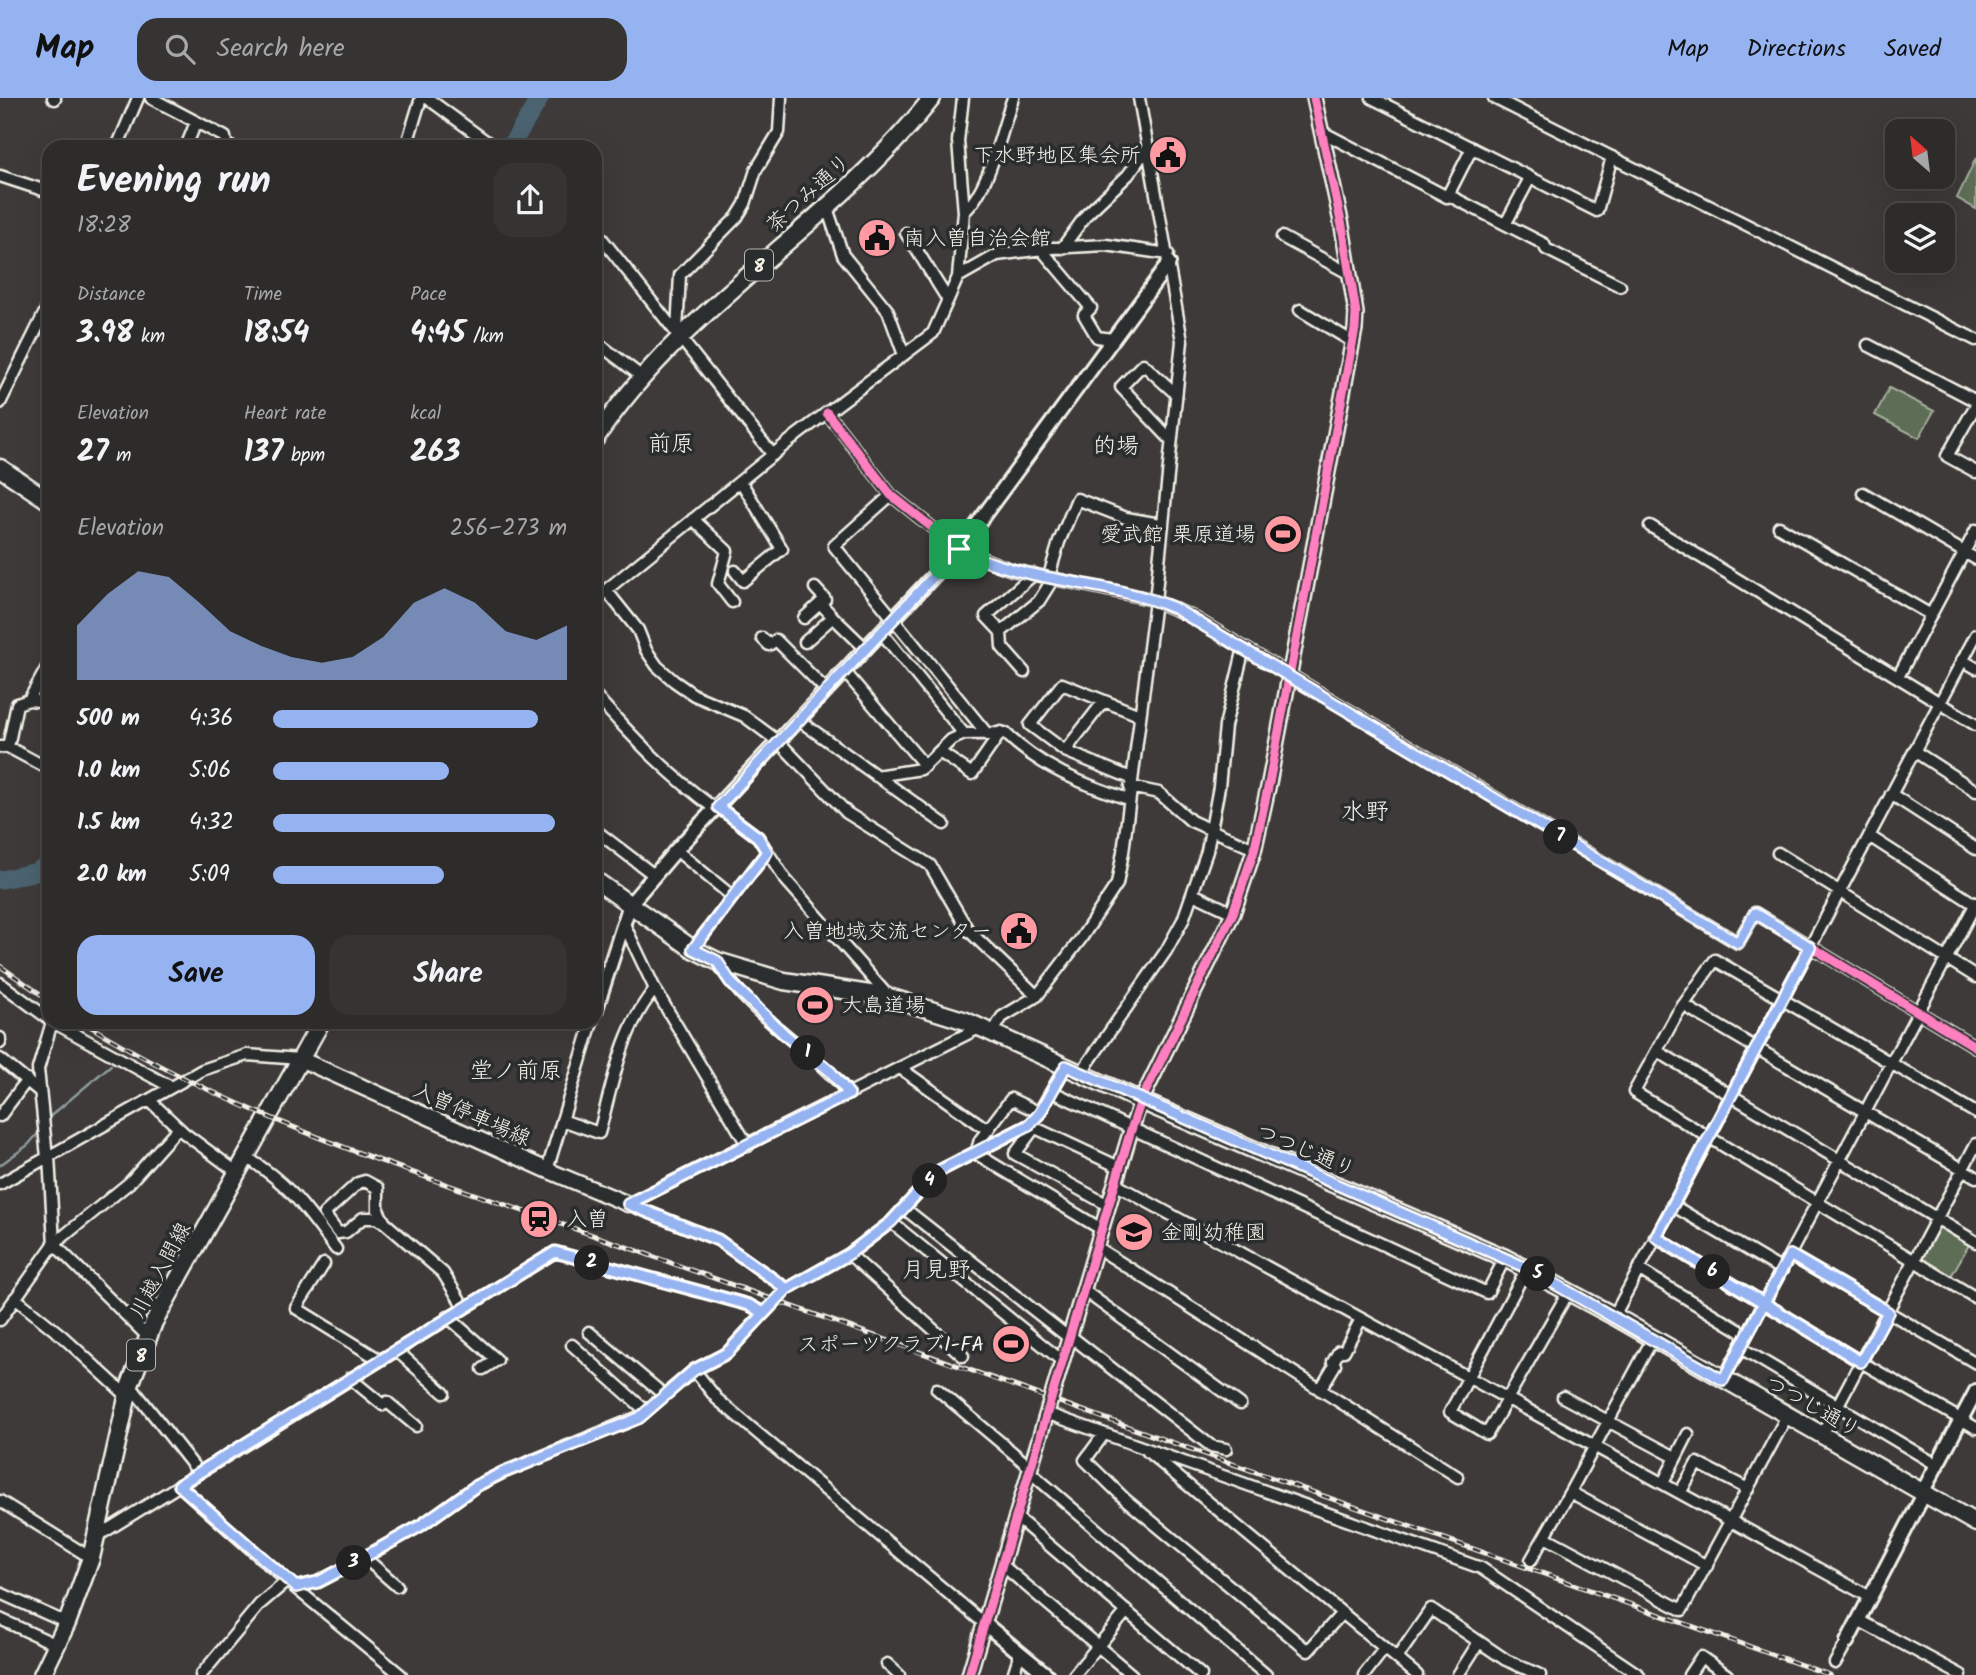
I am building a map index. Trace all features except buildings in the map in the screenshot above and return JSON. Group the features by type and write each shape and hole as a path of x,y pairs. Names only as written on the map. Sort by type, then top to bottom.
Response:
{"main road":[{"name":"茶つみ通り","path":"602,429 641,376 678,333 826,205 895,141 932,98"},
{"path":"0,468 42,495"},
{"name":"つつじ通り","path":"602,885 693,949 717,961 784,981 889,997 987,1029 1141,1101 1527,1268 1976,1523"},
{"name":"川越入間線","path":"42,1675 67,1623 91,1558 128,1391 148,1337 317,1029"},
{"name":"入曽停車場線","path":"300,1059 628,1204"}],"street":[{"path":"120,140 138,98"},
{"path":"151,98 225,137 225,140"},
{"path":"408,140 421,98"},
{"path":"427,98 484,140"},
{"path":"678,333 680,275 737,217 745,204 756,170 779,132 781,98"},
{"path":"602,593 773,454 933,333 958,276 964,212 958,141 962,98"},
{"path":"964,212 973,204 981,189 1013,98"},
{"path":"628,1204 900,1068 987,1029 1037,996 1080,940 1117,884 1154,601 1160,524 1182,341 1139,98"},
{"path":"970,1675 1131,1130 1141,1101 1233,913 1254,849 1290,676 1353,342 1356,313 1324,133 1314,98"},
{"path":"1372,98 1597,211 1612,157"},
{"path":"1494,98 1976,340"},
{"path":"189,140 196,122"},
{"path":"1324,133 1447,197 1448,195 1506,223 1544,244 1546,249 1620,286"},
{"path":"1062,248 1087,214 1128,175 1149,146"},
{"path":"1448,195 1472,148"},
{"path":"0,176 42,190"},
{"path":"1506,223 1530,178"},
{"path":"826,205 843,255 888,311 904,355"},
{"path":"906,233 948,300"},
{"path":"1282,237 1350,274"},
{"path":"602,239 773,454"},
{"path":"958,276 997,255 1041,249 1106,245 1169,259"},
{"path":"1041,249 1091,309 1084,315 1097,337 1112,340"},
{"path":"602,990 630,904 676,850 959,549 1169,259"},
{"path":"1300,310 1353,342"},
{"path":"0,403 42,318"},
{"path":"1868,345 1976,403 1947,456 1976,472"},
{"path":"602,346 641,376"},
{"path":"1171,440 1121,387 1143,365 1176,394"},
{"path":"827,413 891,495 959,549 1013,570 1051,576 1154,601 1193,617 1738,943 1755,913 1976,1047"},
{"path":"735,571 743,581 782,550 741,482"},
{"path":"1863,493 1976,559"},
{"path":"891,495 834,546 988,734"},
{"path":"1001,632 1039,601 1051,576 1059,542 1077,499 1126,518 1160,524"},
{"path":"692,519 727,551 718,584 732,602"},
{"path":"1650,526 1976,724"},
{"path":"1779,527 1931,615"},
{"path":"1898,677 1976,530"},
{"path":"1024,672 1002,647 1001,632 986,616 1034,574"},
{"path":"804,618 825,599 815,588"},
{"path":"606,590 638,629 646,650 657,666 674,681 694,695 744,716 779,742 847,813 930,865 968,930 1037,996"},
{"path":"821,604 866,649"},
{"path":"805,642 833,617"},
{"path":"882,633 964,734"},
{"path":"1614,1316 1976,635"},
{"path":"762,638 769,645 776,640 827,691"},
{"path":"1081,1073 1166,951 1193,894 1211,829 1225,726 1244,648"},
{"path":"1962,660 1976,668"},
{"path":"845,672 925,766"},
{"path":"29,700 42,677"},
{"path":"1129,788 1065,751 1030,725 1062,684 1139,715"},
{"path":"42,701 29,700 15,707 4,747 42,766"},
{"path":"1065,751 1104,701"},
{"path":"602,703 636,743 675,779 758,837 785,879 889,997"},
{"path":"800,721 944,824"},
{"path":"876,776 914,771 925,766 941,753 951,740 964,734 1001,732 1062,774 1159,793 1191,821 1254,849"},
{"path":"941,753 972,774 1001,732"},
{"path":"1914,751 1976,791"},
{"path":"1891,794 1976,849"},
{"path":"602,835 654,875"},
{"path":"1723,1380 1976,904 1869,836"},
{"path":"676,850 733,897"},
{"path":"693,949 767,852"},
{"path":"1778,853 1976,977"},
{"path":"1193,894 1233,913"},
{"path":"623,922 655,989 748,1146"},
{"path":"1976,1113 1715,960 1683,1005 1634,1092 1976,1298"},
{"path":"717,961 731,983 785,1035 831,1072 849,1094"},
{"path":"0,984 42,1014"},
{"path":"562,1121 599,1133 628,1031 638,1011 655,989"},
{"path":"1683,1005 1976,1177"},
{"path":"50,1029 38,1069 54,1244 148,1337"},
{"path":"66,1029 171,1087"},
{"path":"547,1170 590,1029"},
{"path":"1657,1051 1976,1242"},
{"path":"0,1184 202,1070 235,1057 260,1054 300,1059"},
{"path":"0,1059 39,1091"},
{"path":"1066,1066 1015,1154 1108,1205"},
{"path":"900,1068 988,1130"},
{"path":"0,1116 27,1080"},
{"path":"1053,1092 1487,1293 1505,1258"},
{"path":"977,1150 988,1130 1012,1099 1040,1113"},
{"path":"149,1100 176,1122 178,1128 238,1173"},
{"path":"201,1675 260,1604 291,1584 318,1582 420,1526 476,1486 502,1473 580,1444 646,1412 694,1370 727,1353 787,1289 849,1254 891,1222 937,1172 977,1150 1032,1126 1119,1167"},
{"path":"0,1320 54,1244 129,1183 178,1128"},
{"path":"1822,1435 1976,1144"},
{"path":"977,1150 981,1156 1101,1230"},
{"path":"246,1157 272,1173 298,1196 336,1249"},
{"path":"380,1201 346,1232 338,1233 324,1214 358,1183 365,1181 378,1188 380,1201 378,1210 385,1223"},
{"path":"1115,1184 1870,1597"},
{"path":"628,1204 718,1240 787,1289"},
{"path":"1672,1205 1782,1270"},
{"path":"905,1209 1211,1446 1226,1449"},
{"path":"363,1218 376,1218 385,1223 443,1273 464,1307"},
{"path":"891,1222 1062,1361"},
{"path":"1656,1237 1861,1362 1976,1428"},
{"path":"1096,1247 1458,1477"},
{"path":"96,1537 543,1258 561,1252 616,1271 749,1305 764,1313"},
{"path":"849,1254 963,1356"},
{"path":"1790,1255 1976,1363"},
{"path":"324,1264 296,1308 380,1360"},
{"path":"1527,1268 1450,1412 1487,1434 1569,1291"},
{"path":"1638,1269 1747,1335"},
{"path":"1083,1290 1240,1404"},
{"path":"15,1298 128,1391 199,1473"},
{"path":"448,1317 497,1360 483,1369"},
{"path":"1320,1390 1335,1365 1333,1362 1339,1351 1344,1351 1361,1319"},
{"path":"589,1332 664,1395"},
{"path":"1531,1560 1653,1338"},
{"path":"572,1345 646,1412"},
{"path":"1741,1348 1937,1465"},
{"path":"396,1350 444,1393"},
{"path":"694,1370 717,1399 1047,1675"},
{"path":"350,1378 383,1405 387,1402 416,1426"},
{"path":"937,1389 1266,1675"},
{"path":"1835,1663 1976,1391"},
{"path":"1563,1397 1675,1457"},
{"path":"1046,1413 1481,1568 1639,1675"},
{"path":"1545,1537 1682,1610 1787,1416"},
{"path":"1104,1434 1085,1460 1126,1500 1308,1651 1342,1613"},
{"path":"1663,1483 1688,1434"},
{"path":"1146,1450 1417,1675"},
{"path":"1680,1493 1697,1463 1748,1489"},
{"path":"179,1485 291,1584 401,1675"},
{"path":"1570,1492 1707,1566"},
{"path":"0,1502 91,1558"},
{"path":"1016,1517 1201,1675"},
{"path":"364,1558 397,1586"},
{"path":"1002,1565 1132,1675"},
{"path":"0,1593 67,1623"},
{"path":"1396,1658 1431,1609 1506,1660 1534,1673"},
{"path":"1074,1675 1127,1611"},
{"path":"0,1619 57,1645"},
{"path":"1858,1620 1961,1675"},
{"path":"1458,1675 1479,1642"},
{"path":"1364,1675 1384,1649"},
{"path":"1013,1675 1020,1653"},
{"path":"1689,1675 1701,1657 1727,1675"},
{"path":"887,1664 899,1675"}],"shaded area":[{"path":"1842,1412 1854,1420 1843,1441 1830,1430"}],"green space":[{"path":"1976,158 1976,209 1957,198"},
{"path":"1889,388 1934,411 1919,438 1875,415"},
{"path":"1940,1224 1970,1243 1950,1278 1922,1260"}],"waterway":[{"path":"514,140 540,98"},
{"path":"0,880 42,868"},
{"path":"47,1119 111,1065"},
{"path":"0,1165 28,1145 40,1131"}],"railway":[{"path":"0,966 42,995"},
{"path":"95,1029 150,1061 221,1096 366,1156 1830,1675"}],"cycle path":[{"path":"969,1675 1131,1130 1141,1101 1233,913 1254,851 1269,783 1355,329 1356,313 1342,226 1314,98"},
{"path":"827,413 891,495 959,549 1012,570 1150,599 1193,617 1738,943 1755,913 1976,1047"}],"place":[{"name":"下水野地区集会所","path":"1168,155"},
{"name":"南入曽自治会館","path":"877,238"},
{"name":"愛武館 栗原道場","path":"1283,534"},
{"name":"入曽地域交流センター","path":"1019,931"},
{"name":"大島道場","path":"815,1005"},
{"name":"入曽","path":"539,1219"},
{"name":"金剛幼稚園","path":"1134,1232"},
{"name":"スポーツクラブI-FA","path":"1011,1344"}],"district":[{"name":"前原","path":"671,443"},
{"name":"的場","path":"1116,445"},
{"name":"水野","path":"1365,811"},
{"name":"堂ノ前原","path":"516,1070"},
{"name":"月見野","path":"936,1269"}],"route":[{"path":"959,549 718,807 744,824 758,837 767,852 693,949 717,961 731,983 785,1035 831,1072 849,1094 628,1204 718,1240 787,1289 764,1313 749,1305 670,1282 616,1271 555,1252 179,1485 296,1587 318,1582 343,1569 420,1526 476,1486 502,1473 580,1444 639,1418 694,1370 727,1353 787,1289 849,1254 876,1235 905,1209 937,1172 1029,1125 1040,1113 1066,1066 1527,1268 1723,1380 1741,1348 1747,1335 1764,1303 1790,1255 1888,1312 1861,1362 1810,1332 1764,1303 1656,1237 1810,947 1755,913 1738,943 1174,608 1150,599 1083,583 1013,570 959,549"}]}
